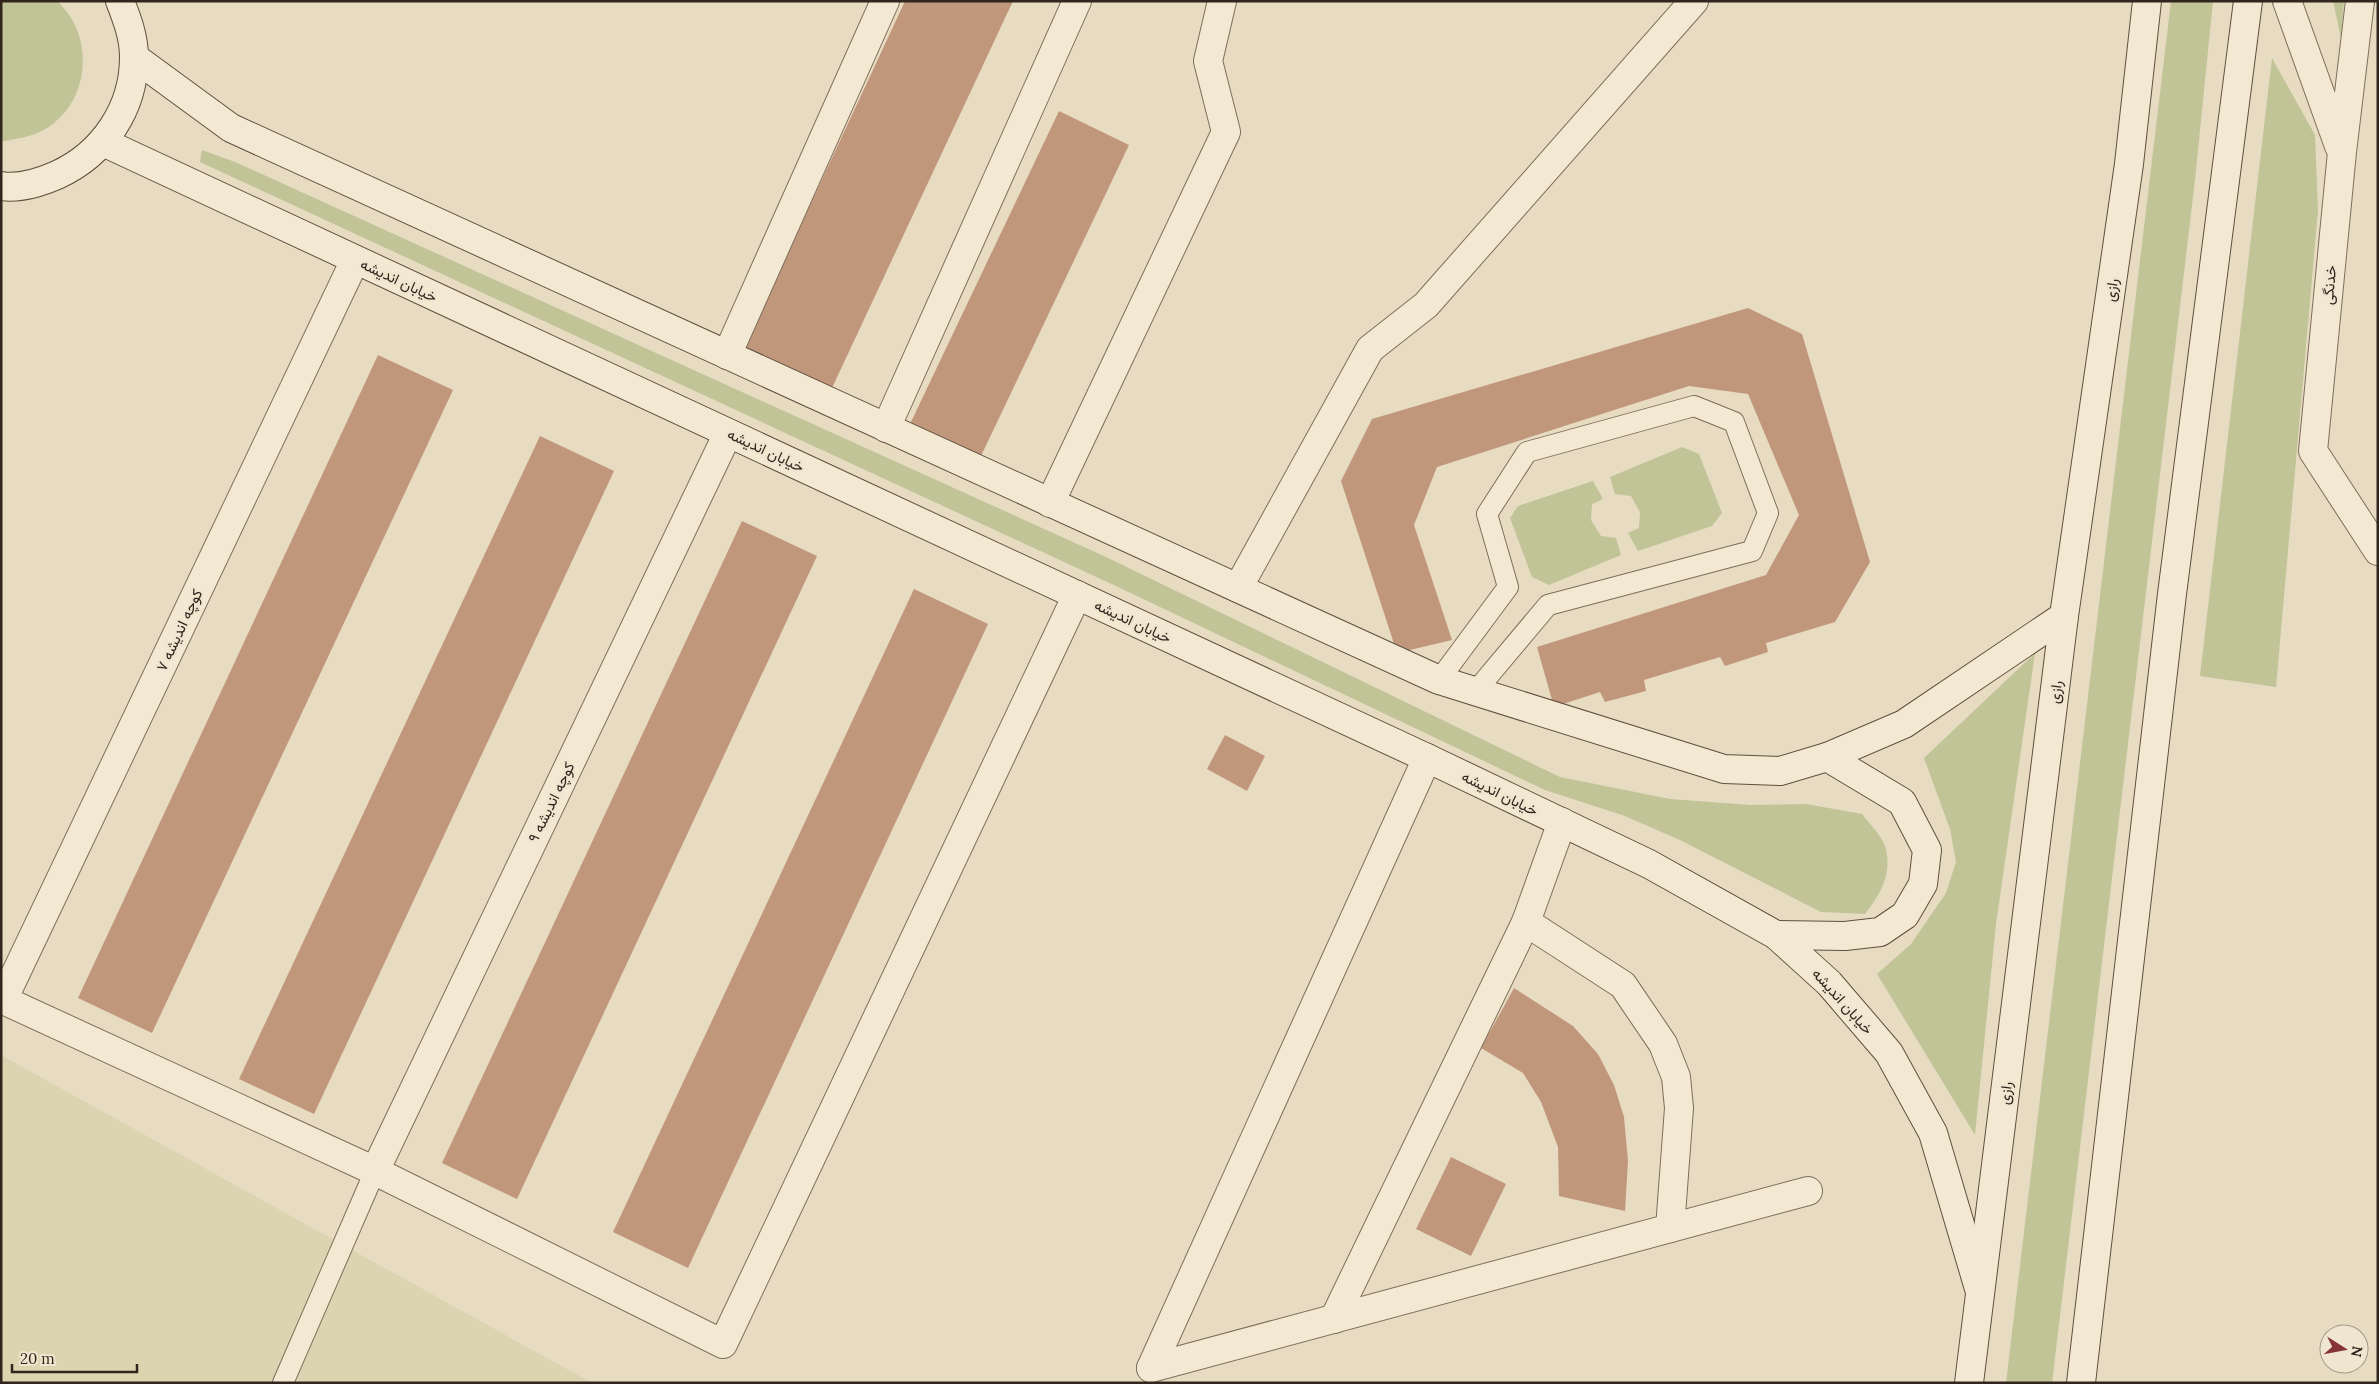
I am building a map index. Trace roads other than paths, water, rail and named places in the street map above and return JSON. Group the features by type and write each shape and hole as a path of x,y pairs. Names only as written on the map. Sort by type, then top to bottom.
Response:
{"street":[{"path":"1,186 42,182 75,166 103,142 120,116 131,87 134,56 130,27 120,1"},
{"path":"727,355 885,1"},
{"path":"886,428 1078,1"},
{"path":"1050,503 1226,132 1208,61 1222,1"},
{"path":"1238,588 1370,349 1426,305 1694,1"},
{"name":"رازی","path":"1970,1383 2064,616 2129,164 2147,1"},
{"path":"2081,1383 2172,594 2248,1"},
{"path":"2287,1 2342,152"},
{"name":"خدنگی","path":"2360,1 2342,152 2313,451 2378,551"},
{"path":"134,56 232,128 1439,680 1724,769 1780,771 1827,757 1904,724 2064,616"},
{"name":"خیابان اندیشه","path":"103,142 1427,758 1649,864 1776,935 1829,983 1889,1054 1933,1133 1980,1292"},
{"name":"کوچه اندیشه ۷","path":"2,1000 356,260"},
{"name":"کوچه اندیشه ۹","path":"374,1171 728,433"},
{"path":"2,1000 374,1171 724,1344 1077,595"},
{"path":"1776,935 1845,936 1880,932 1905,915 1923,884 1927,850 1902,802 1827,757"},
{"path":"1427,758 1151,1368 1808,1191"},
{"path":"1334,1318 1526,922 1562,822"},
{"path":"1526,922 1623,984 1663,1044 1676,1077 1679,1108 1670,1228"}],"lane":[{"path":"1439,680 1508,587 1487,514 1527,452 1694,406 1734,422 1768,513 1752,551 1548,605 1475,692"},
{"path":"284,1383 374,1171"}]}
